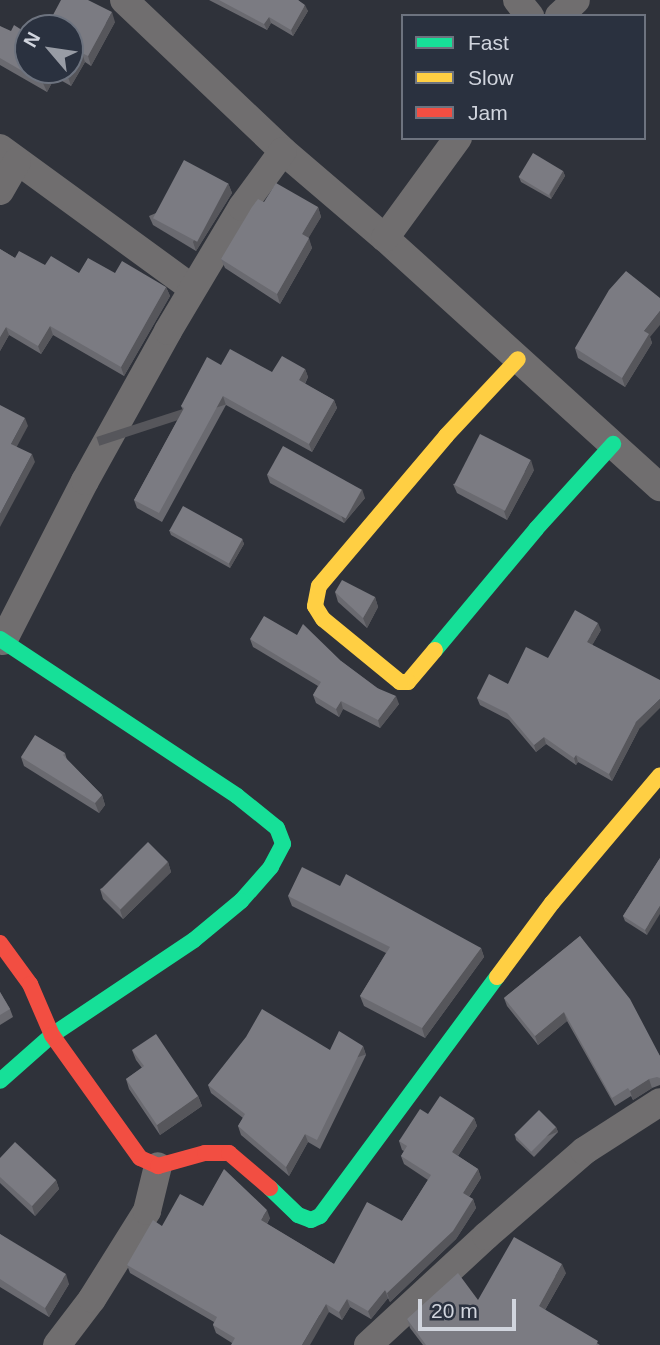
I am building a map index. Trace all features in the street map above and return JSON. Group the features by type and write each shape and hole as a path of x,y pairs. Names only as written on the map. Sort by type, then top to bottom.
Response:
{"street":[{"path":"124,0 282,151 385,239 660,487"},
{"path":"517,0 528,14"},
{"path":"561,14 576,0"},
{"path":"385,239 457,140"},
{"path":"0,1081 52,1035 194,940 222,917 241,901 271,867 283,844 277,828 237,796 1,640 192,288 242,207 282,151"},
{"path":"0,191 9,155 192,288"},
{"path":"518,359 446,436 319,586 315,606 323,619 391,677 400,682 408,682 528,538 613,444"},
{"path":"0,943 11,954 30,984 52,1035 140,1158 158,1166 205,1153 229,1153 244,1163 298,1215 311,1220 320,1216 552,903 660,775"},
{"path":"368,1345 486,1236 584,1151 660,1102"},
{"path":"57,1345 111,1271 147,1211 158,1166"}],"building":[{"path":"61,0 88,0 112,12 88,56 84,54 84,14 54,14"},
{"path":"219,0 298,0 305,5 291,30 269,17 264,24"},
{"path":"14,25 14,66 0,58 0,26 11,31"},
{"path":"533,153 563,171 549,195 519,177"},
{"path":"184,160 228,183 197,242 153,218"},
{"path":"276,183 318,207 302,234 309,238 277,294 221,259 252,207 258,199 264,202"},
{"path":"0,249 15,258 19,251 45,265 51,256 79,273 88,258 115,273 122,261 166,287 121,367 50,326 38,346 6,327 0,337"},
{"path":"626,271 660,298 660,311 644,331 649,334 622,378 575,348 609,290"},
{"path":"230,349 272,372 282,356 305,369 299,380 334,400 309,444 223,396 159,513 134,500 184,408 181,406 207,357 221,365"},
{"path":"0,405 25,418 11,444 32,454 0,514"},
{"path":"480,434 531,460 505,511 454,485"},
{"path":"283,446 362,490 346,518 267,475"},
{"path":"183,506 242,539 229,563 169,530"},
{"path":"342,580 375,597 363,618 335,592"},
{"path":"575,610 598,623 587,642 660,680 660,699 636,722 609,774 576,755 574,758 544,737 534,745 507,713 477,698 489,674 508,684 526,647 548,658"},
{"path":"264,616 297,635 303,624 341,661 377,688 396,696 378,720 341,701 336,709 313,695 321,682 250,639"},
{"path":"35,735 65,753 63,755 102,795 95,803 21,757"},
{"path":"148,842 168,862 120,909 101,889"},
{"path":"660,858 660,906 645,930 623,916"},
{"path":"302,867 340,886 346,874 481,948 422,1028 360,996 390,947 288,896"},
{"path":"580,936 630,999 660,1056 660,1078 649,1079 612,1098 564,1012 535,1036 504,998"},
{"path":"0,992 10,1009 0,1015"},
{"path":"262,1009 330,1050 339,1031 363,1046 317,1140 305,1134 286,1167 238,1126 245,1114 208,1085 246,1037"},
{"path":"156,1034 198,1096 157,1125 126,1079 144,1066 132,1050"},
{"path":"440,1096 474,1118 452,1152 478,1169 463,1193 473,1199 453,1231 387,1293 385,1290 368,1311 347,1299 339,1312 326,1304 302,1345 231,1345 235,1338 213,1325 217,1317 127,1265 153,1220 162,1226 180,1194 203,1206 224,1169 267,1210 261,1220 334,1264 367,1202 402,1221 431,1175 401,1156 407,1146 399,1141 420,1109 428,1114"},
{"path":"539,1110 556,1127 531,1152 514,1135"},
{"path":"15,1142 56,1180 32,1206 0,1177 0,1158"},
{"path":"0,1234 66,1274 45,1308 0,1279"},
{"path":"514,1237 562,1264 539,1306 598,1341 596,1345 426,1345 407,1319 458,1273 478,1300"}],"traffic: fast":[{"path":"435,650 536,529 613,444"},
{"path":"0,639 237,796 277,828 283,844 271,867 241,901 194,940 52,1035 0,1081"},
{"path":"270,1188 298,1215 311,1220 320,1216 497,977"}],"traffic: slow":[{"path":"435,650 408,682 400,682 323,619 315,606 319,586 446,436 518,359"},
{"path":"497,977 552,903 660,775"}],"traffic: jam":[{"path":"0,943 30,984 52,1035 140,1158 158,1166 205,1153 229,1153 270,1188"}]}
